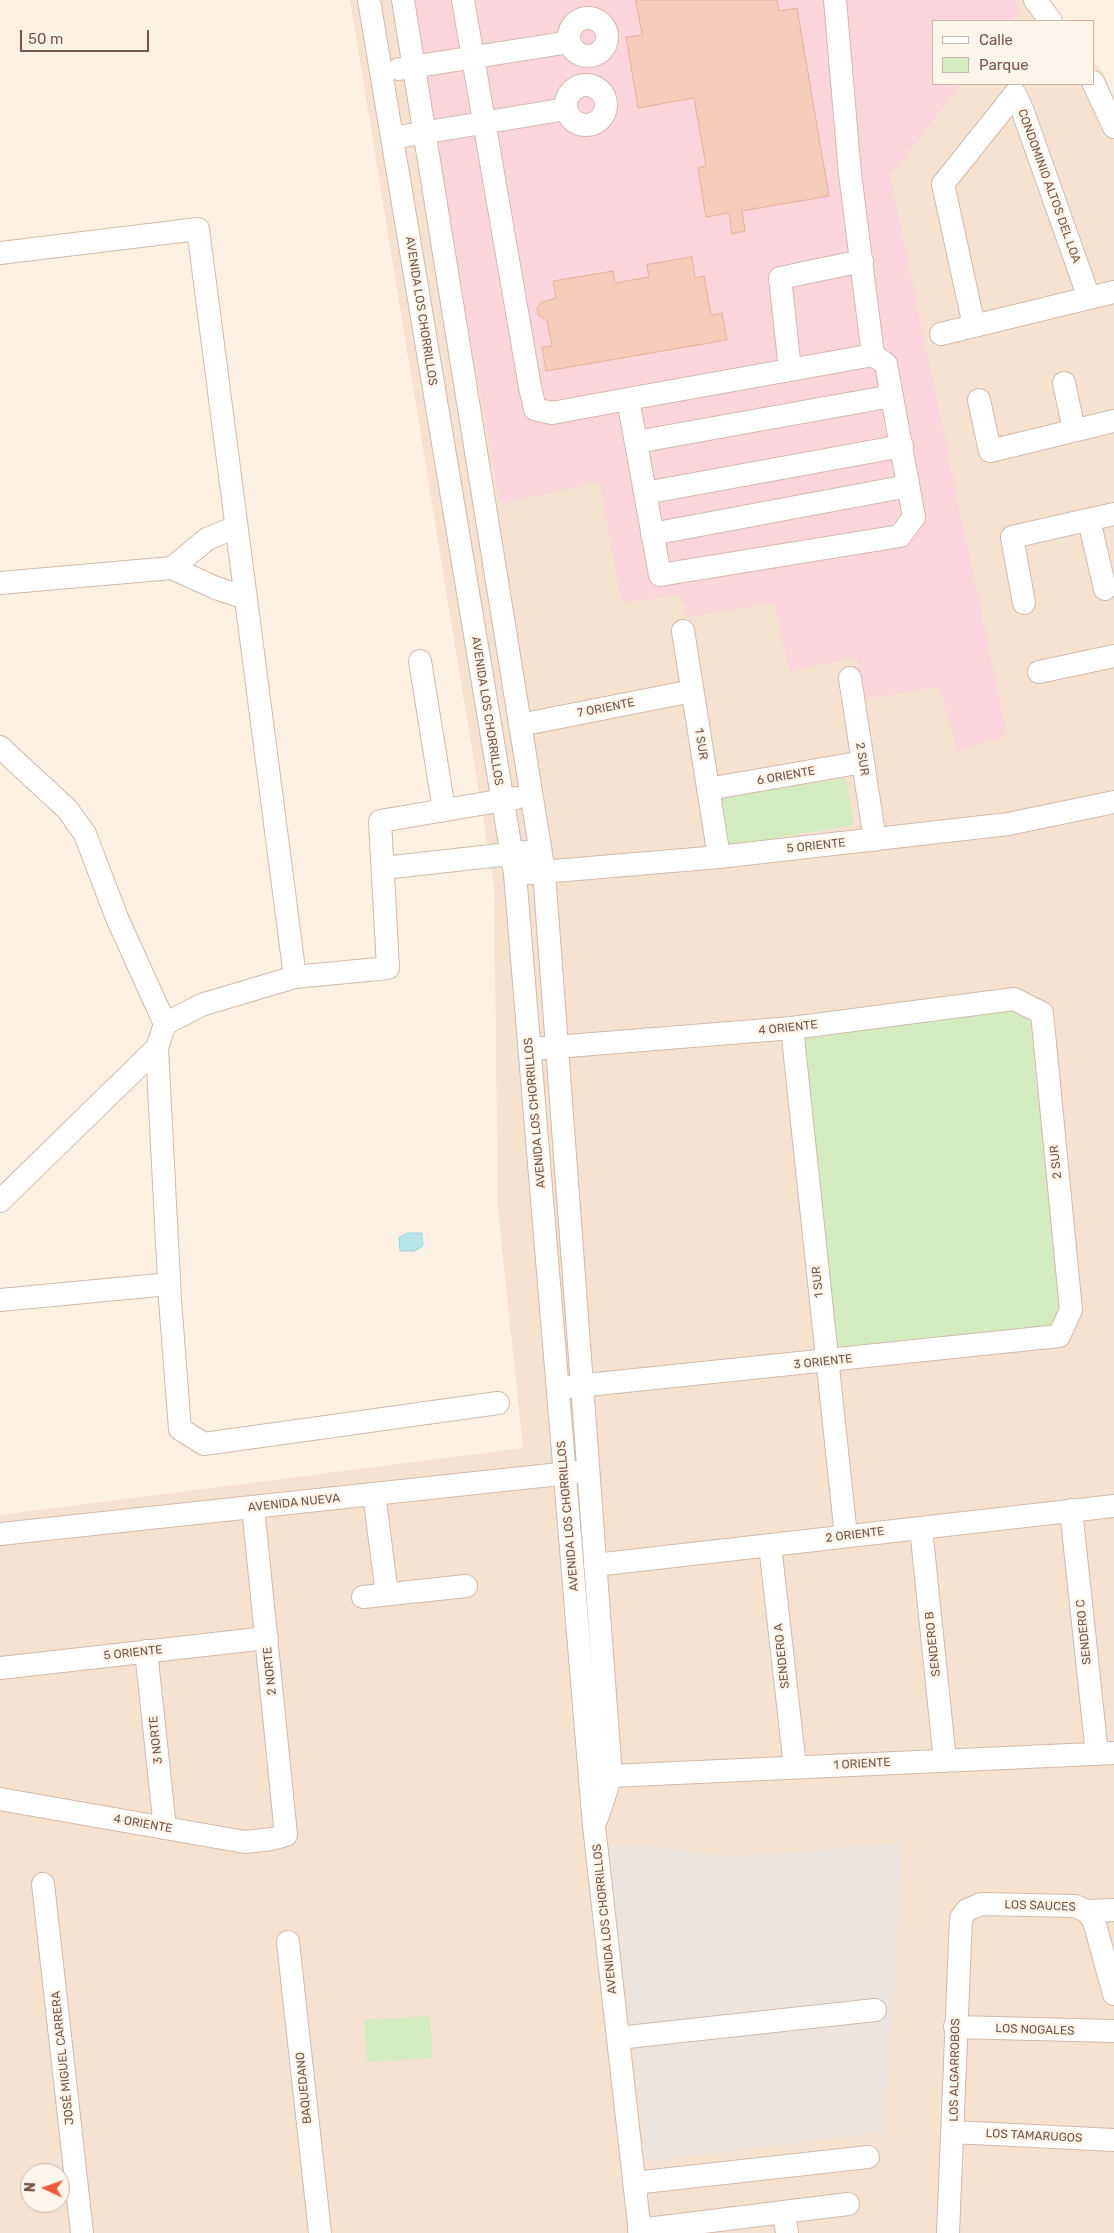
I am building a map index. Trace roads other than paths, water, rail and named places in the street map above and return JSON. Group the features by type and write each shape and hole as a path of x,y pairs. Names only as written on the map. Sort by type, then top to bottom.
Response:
{"street":[{"name":"AVENIDA LOS CHORRILLOS","path":"369,0 513,864 594,1826 640,2231"},
{"name":"AVENIDA LOS CHORRILLOS","path":"402,0 543,861 610,1776 605,1798 594,1826"},
{"path":"463,0 530,387 536,409 552,413 790,369 873,355 886,364 914,517 900,536 660,575 628,399"},
{"path":"835,0 850,174 873,355"},
{"path":"1034,0 1051,20"},
{"path":"584,9 606,30 607,40 603,49 592,56 583,55 573,48 570,42 571,29 580,21 584,9"},
{"path":"381,72 570,42"},
{"path":"1094,84 1114,127"},
{"name":"CONDOMINIO ALTOS DEL LOA","path":"974,326 943,184 1014,94 1022,109 1089,298"},
{"path":"392,138 566,109"},
{"path":"0,253 198,229 295,977"},
{"path":"790,369 780,278 862,261"},
{"path":"941,334 1114,292"},
{"path":"1064,384 1074,430"},
{"path":"636,442 892,396"},
{"path":"979,400 990,450 1114,420"},
{"path":"645,492 902,446"},
{"path":"652,534 908,486"},
{"path":"1024,604 1012,537 1114,514"},
{"path":"1089,520 1105,589"},
{"path":"172,568 207,539 236,527"},
{"path":"0,583 172,568 216,588 246,598"},
{"name":"1 SUR","path":"683,631 719,856"},
{"path":"1039,672 1114,656"},
{"path":"420,661 444,810"},
{"name":"2 SUR","path":"850,678 875,840"},
{"name":"7 ORIENTE","path":"520,725 692,692"},
{"path":"0,747 67,809 85,834 117,918 165,1024 157,1048 169,1284 180,1428 204,1444 498,1402"},
{"name":"6 ORIENTE","path":"708,789 863,762"},
{"path":"165,1024 201,1005 295,977 388,968 380,821 532,795"},
{"name":"5 ORIENTE","path":"384,868 719,856 1008,824 1114,802"},
{"name":"4 ORIENTE","path":"530,1049 792,1028 1014,999 1042,1014"},
{"name":"2 SUR","path":"1042,1014 1071,1310"},
{"name":"1 SUR","path":"792,1028 846,1536"},
{"path":"0,1201 157,1048"},
{"path":"546,1241 571,1239"},
{"path":"0,1300 169,1284"},
{"name":"3 ORIENTE","path":"558,1388 1059,1336 1071,1310"},
{"name":"AVENIDA NUEVA","path":"0,1534 588,1471"},
{"path":"374,1494 387,1594"},
{"name":"2 ORIENTE","path":"595,1565 1114,1506"},
{"name":"2 NORTE","path":"254,1507 286,1835"},
{"name":"SENDERO C","path":"1071,1510 1105,1753"},
{"name":"SENDERO B","path":"921,1528 945,1761"},
{"name":"SENDERO A","path":"770,1545 795,1767"},
{"path":"363,1597 466,1586"},
{"name":"5 ORIENTE","path":"0,1668 267,1638"},
{"name":"3 NORTE","path":"146,1652 165,1828"},
{"name":"1 ORIENTE","path":"610,1776 1105,1753"},
{"name":"4 ORIENTE","path":"0,1799 245,1842 272,1839 286,1835"},
{"name":"JOSÉ MIGUEL CARRERA","path":"43,1884 82,2233"},
{"name":"LOS SAUCES","path":"967,1910 981,1904 1074,1906 1087,1911 1114,1910"},
{"name":"LOS ALGARROBOS","path":"948,2233 960,1924 967,1910"},
{"path":"1087,1911 1094,1921 1114,1994"},
{"name":"BAQUEDANO","path":"288,1942 320,2233"},
{"path":"618,2038 875,2010"},
{"name":"LOS NOGALES","path":"955,2027 1114,2030"},
{"name":"LOS TAMARUGOS","path":"953,2132 1114,2140"},
{"path":"634,2183 868,2157"},
{"path":"640,2231 785,2222 848,2204"}],"water":[{"path":"408,1233 422,1233 423,1246 414,1251 400,1251 399,1238"}]}
